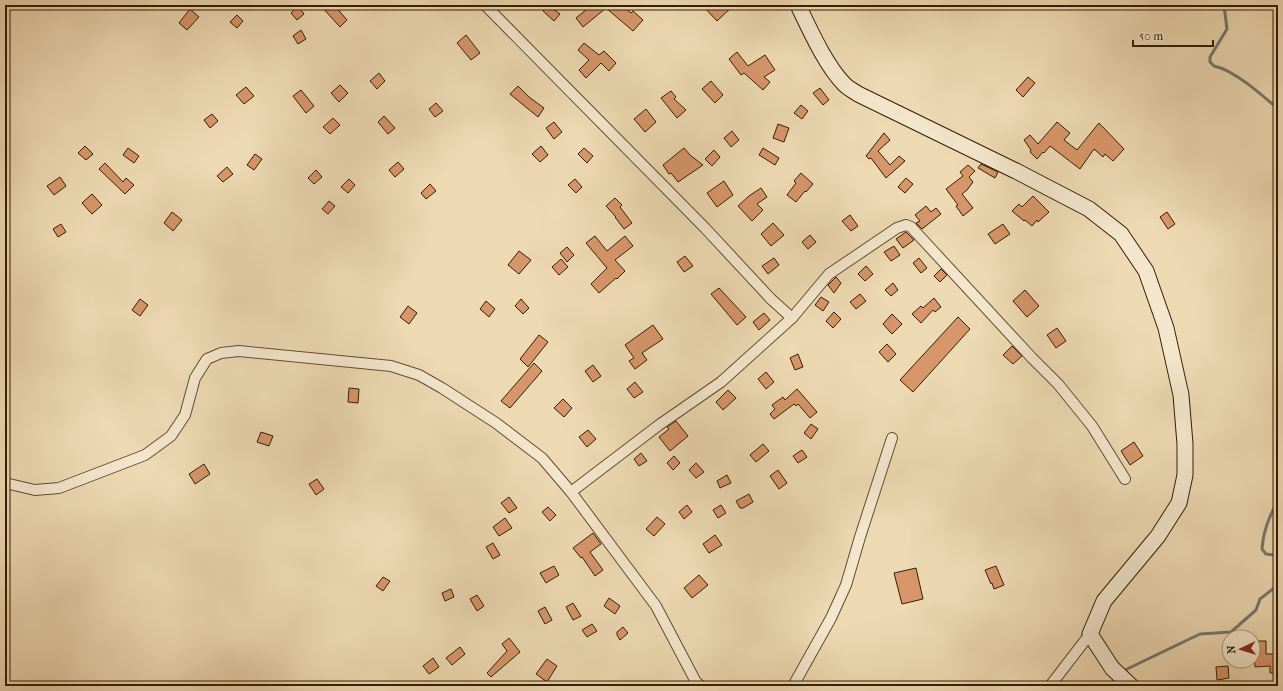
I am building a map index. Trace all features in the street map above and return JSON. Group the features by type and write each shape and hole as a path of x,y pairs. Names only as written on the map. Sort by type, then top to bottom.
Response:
{"main road":[{"path":"798,5 814,38 834,72 846,85 858,94 1016,171 1089,209 1121,234 1146,271 1166,328 1181,395 1185,444 1184,475 1179,503 1158,536 1104,601 1090,634 1112,668 1131,686"}],"street":[{"path":"487,5 705,228 771,299 792,318"},
{"path":"572,492 659,426 721,382 792,318 828,274 897,228 906,225 911,227 1032,358 1058,384 1092,426 1124,479"},
{"path":"5,483 35,490 58,488 145,455 171,436 185,415 195,378 207,359 221,353 239,351 391,366 419,375 442,388 496,423 542,458 572,492 656,606 696,682 700,686"},
{"path":"793,686 831,618 846,585 892,438"},
{"path":"1050,686 1090,634"}],"building":[{"path":"320,5 334,5 347,20 340,27"},
{"path":"548,5 560,14 554,21 543,11"},
{"path":"592,5 622,5 631,13 633,11 643,20 633,31 606,8 583,27 576,18"},
{"path":"702,5 734,5 717,21"},
{"path":"298,6 304,14 297,20 291,13"},
{"path":"190,9 199,17 187,30 179,23"},
{"path":"237,15 243,21 237,28 230,22"},
{"path":"301,30 306,39 298,44 293,36"},
{"path":"466,35 480,53 471,60 457,43"},
{"path":"584,43 599,55 604,51 616,63 609,71 601,63 586,78 579,70 589,60 578,50"},
{"path":"737,52 748,66 765,55 775,70 764,77 770,82 763,90 744,73 741,75 729,59"},
{"path":"379,73 385,81 377,89 370,81"},
{"path":"1028,77 1035,83 1023,97 1016,90"},
{"path":"711,81 723,95 715,103 702,89"},
{"path":"340,85 348,93 339,102 331,93"},
{"path":"518,86 529,97 544,108 538,117 510,94"},
{"path":"246,87 254,96 244,104 236,95"},
{"path":"820,88 829,100 823,105 813,93"},
{"path":"301,90 314,106 306,113 293,96"},
{"path":"671,91 676,97 674,99 686,110 677,118 661,98"},
{"path":"436,103 443,111 435,117 429,109"},
{"path":"801,105 808,111 802,119 794,113"},
{"path":"646,109 656,122 645,132 634,119"},
{"path":"212,114 218,121 210,128 204,120"},
{"path":"384,116 395,128 388,134 378,122"},
{"path":"333,118 340,125 330,134 323,127"},
{"path":"554,122 562,132 554,139 546,128"},
{"path":"1057,122 1070,133 1064,140 1077,150 1099,123 1124,149 1113,161 1105,154 1103,157 1094,149 1080,169 1050,146 1037,159 1030,152 1031,150 1024,140 1030,135 1038,144"},
{"path":"778,124 789,128 784,142 773,138"},
{"path":"732,131 739,140 731,147 724,138"},
{"path":"884,133 890,140 878,151 890,165 899,156 905,161 886,178 871,158 869,159 866,156"},
{"path":"85,146 93,154 86,160 78,153"},
{"path":"541,146 548,155 540,162 532,154"},
{"path":"128,148 139,156 134,163 123,155"},
{"path":"584,148 593,156 587,163 578,154"},
{"path":"684,148 690,155 703,165 678,182 671,173 669,174 663,165"},
{"path":"763,148 779,158 775,165 759,155"},
{"path":"714,150 720,157 712,166 705,159"},
{"path":"255,154 262,159 254,170 247,165"},
{"path":"398,162 404,169 395,177 389,170"},
{"path":"105,163 123,182 126,178 134,185 125,194 99,169"},
{"path":"981,164 998,172 995,178 978,168"},
{"path":"968,165 975,171 969,177 973,182 962,194 973,208 963,216 956,206 958,205 946,189 963,176 960,172"},
{"path":"227,167 233,174 223,182 217,176"},
{"path":"316,170 322,177 314,184 308,178"},
{"path":"801,173 813,184 796,202 787,195 796,183 794,181"},
{"path":"60,177 66,186 54,195 47,186"},
{"path":"906,178 913,184 905,193 898,187"},
{"path":"349,179 355,185 348,193 341,187"},
{"path":"575,179 582,187 576,193 568,185"},
{"path":"724,181 733,195 717,207 707,193"},
{"path":"430,184 436,191 426,199 421,193"},
{"path":"761,188 767,197 757,204 763,210 752,221 738,206"},
{"path":"92,194 102,205 92,214 82,203"},
{"path":"1033,196 1049,212 1038,222 1037,220 1032,226 1012,211 1019,204 1022,207"},
{"path":"615,198 622,205 620,207 632,223 624,229 606,206"},
{"path":"329,201 335,206 328,214 322,209"},
{"path":"926,206 931,212 936,208 941,214 922,229 916,223 920,221 915,215"},
{"path":"172,212 182,220 173,231 164,223"},
{"path":"1167,212 1175,224 1168,229 1160,217"},
{"path":"850,215 858,226 851,231 842,221"},
{"path":"773,223 784,235 771,246 761,234"},
{"path":"61,224 66,232 58,237 53,229"},
{"path":"1003,224 1010,234 995,244 988,234"},
{"path":"906,232 914,240 903,248 896,239"},
{"path":"810,235 816,242 808,249 802,242"},
{"path":"595,236 607,251 625,236 633,246 615,260 625,271 599,293 591,284 607,268 586,243"},
{"path":"894,246 900,255 891,261 884,252"},
{"path":"567,247 574,255 567,262 560,253"},
{"path":"519,251 531,260 519,274 508,265"},
{"path":"685,256 693,266 684,272 677,262"},
{"path":"774,258 779,265 768,274 762,266"},
{"path":"919,258 927,268 921,273 913,263"},
{"path":"561,259 568,267 559,275 552,267"},
{"path":"866,266 873,274 865,281 858,274"},
{"path":"941,269 947,275 940,282 934,276"},
{"path":"836,277 841,283 834,293 828,285"},
{"path":"893,283 898,290 891,296 885,290"},
{"path":"719,288 746,317 737,325 711,294"},
{"path":"1025,290 1039,306 1027,317 1013,301"},
{"path":"860,294 866,301 856,309 850,302"},
{"path":"821,297 829,302 823,311 815,305"},
{"path":"934,298 941,307 935,312 933,310 921,323 912,314 921,306 923,308"},
{"path":"140,299 148,305 140,316 132,310"},
{"path":"521,299 529,308 523,314 515,306"},
{"path":"486,301 495,309 489,317 480,309"},
{"path":"408,306 417,313 409,324 400,317"},
{"path":"834,312 841,319 833,328 826,321"},
{"path":"764,313 770,320 759,330 753,322"},
{"path":"892,314 902,324 892,334 883,324"},
{"path":"958,317 970,329 913,392 900,380"},
{"path":"653,325 663,339 642,353 647,360 635,369 629,361 634,358 625,345"},
{"path":"1057,328 1066,341 1056,348 1047,335"},
{"path":"539,335 548,342 528,367 520,359"},
{"path":"887,344 896,354 888,362 879,352"},
{"path":"1012,346 1022,356 1013,364 1003,355"},
{"path":"798,354 803,367 795,370 790,358"},
{"path":"534,363 542,371 510,408 501,401"},
{"path":"593,365 601,376 593,382 585,371"},
{"path":"766,372 774,382 766,389 758,379"},
{"path":"635,382 643,392 634,398 627,389"},
{"path":"349,388 359,389 358,403 348,402"},
{"path":"797,389 817,412 810,418 798,404 796,406 794,404 774,419 770,414 775,409 772,405 783,397 785,400"},
{"path":"728,390 736,398 723,410 716,402"},
{"path":"563,399 572,408 564,417 554,408"},
{"path":"676,421 688,436 670,451 659,437 669,429 667,427"},
{"path":"811,424 818,429 811,439 804,433"},
{"path":"588,430 596,439 587,447 579,437"},
{"path":"261,432 273,436 269,446 257,442"},
{"path":"1134,442 1143,456 1130,465 1121,451"},
{"path":"763,444 769,451 756,462 750,455"},
{"path":"802,450 807,457 798,463 793,456"},
{"path":"641,453 647,461 639,466 634,459"},
{"path":"674,456 680,463 673,470 667,463"},
{"path":"696,463 704,472 696,478 689,470"},
{"path":"204,464 210,474 195,484 189,474"},
{"path":"778,470 787,483 779,489 770,476"},
{"path":"727,475 731,483 720,488 717,481"},
{"path":"317,479 324,489 316,495 309,484"},
{"path":"749,494 753,502 743,508 740,508 736,501"},
{"path":"509,497 517,508 509,513 501,503"},
{"path":"687,505 692,512 684,519 679,512"},
{"path":"721,505 726,513 718,518 713,510"},
{"path":"548,507 556,515 550,521 542,512"},
{"path":"657,517 665,524 654,536 646,529"},
{"path":"505,518 512,528 499,536 493,527"},
{"path":"593,533 601,544 590,552 603,570 595,576 582,557 581,558 573,548"},
{"path":"715,535 722,545 709,553 703,544"},
{"path":"493,543 500,555 493,559 486,547"},
{"path":"554,566 559,575 546,583 540,573"},
{"path":"996,566 1004,585 994,589 985,570"},
{"path":"916,568 923,599 902,604 894,573"},
{"path":"699,575 708,585 692,598 684,588"},
{"path":"383,577 390,581 383,591 376,586"},
{"path":"451,589 454,597 445,601 442,593"},
{"path":"477,595 484,606 477,611 470,599"},
{"path":"609,598 620,606 615,614 604,606"},
{"path":"573,603 581,616 573,620 566,607"},
{"path":"545,607 552,620 545,624 538,611"},
{"path":"592,624 597,631 587,637 582,630"},
{"path":"623,627 628,633 620,640 617,632"},
{"path":"509,638 520,652 491,677 487,673 507,651 502,644"},
{"path":"1261,641 1266,641 1266,654 1278,654 1278,673 1270,673 1270,666 1261,667"},
{"path":"460,647 465,654 452,665 446,658"},
{"path":"433,658 439,667 429,674 423,666"},
{"path":"547,659 557,666 547,682 536,674"},
{"path":"1216,667 1221,667 1221,669 1228,669 1229,678 1217,680"}],"waterway":[{"path":"1224,5 1227,29 1210,57 1210,62 1214,66 1222,68 1239,78 1278,109"},
{"path":"1278,502 1267,524 1262,549 1266,554 1278,556"},
{"path":"1124,672 1127,669 1200,634 1231,632 1256,610 1260,599 1278,585"},
{"path":"1111,686 1117,679"}]}
